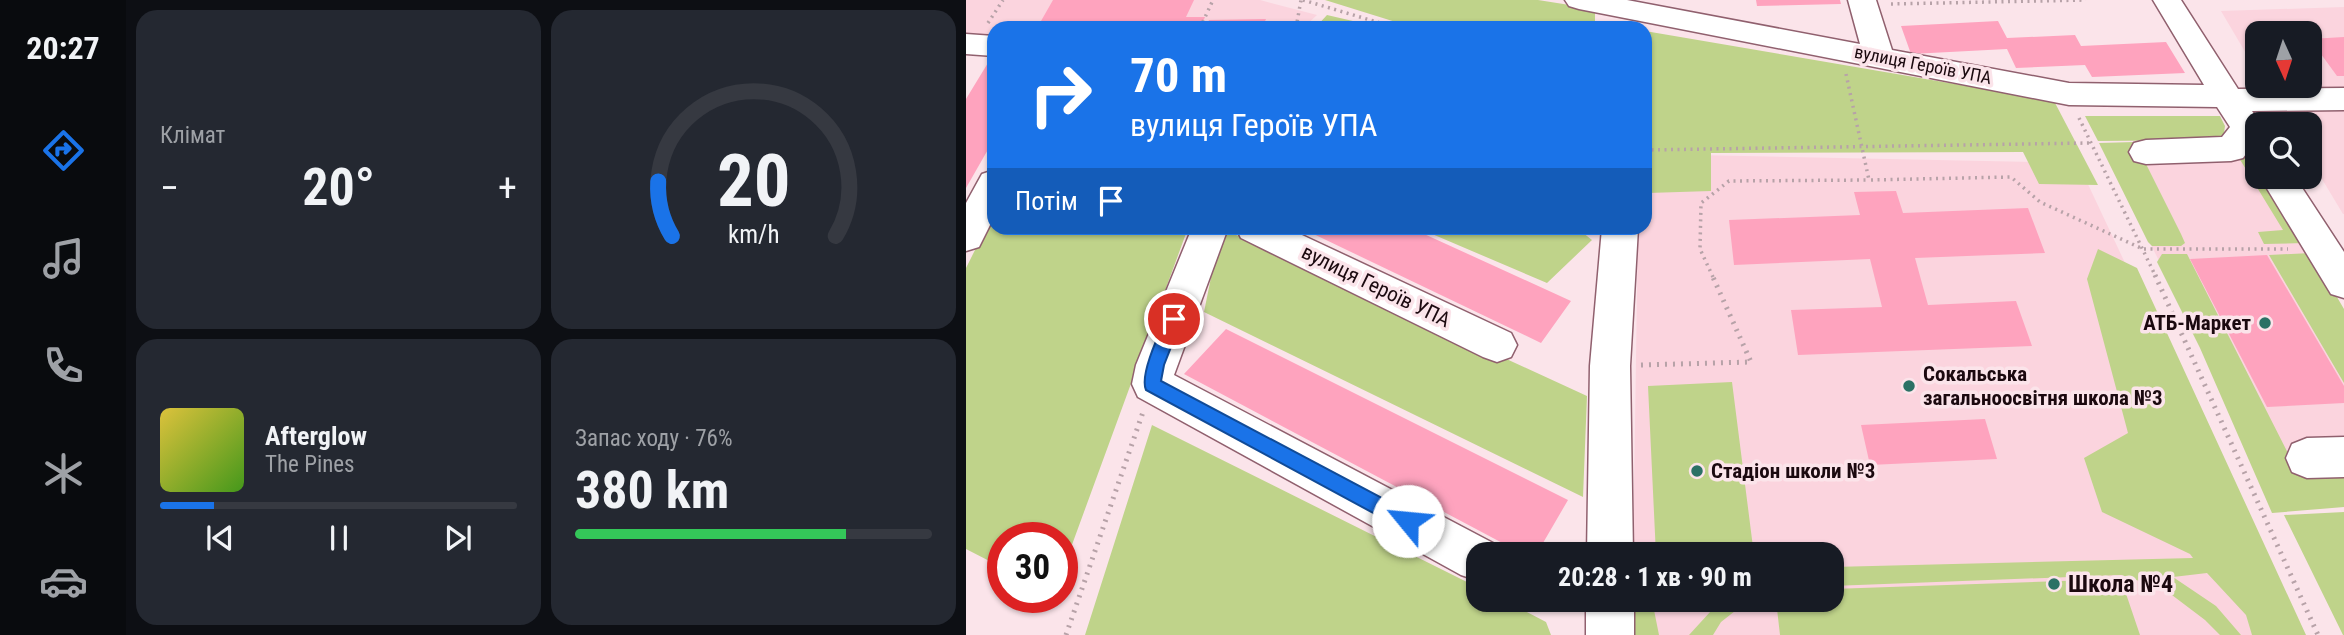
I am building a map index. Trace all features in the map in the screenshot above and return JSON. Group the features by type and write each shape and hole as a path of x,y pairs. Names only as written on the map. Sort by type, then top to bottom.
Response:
{"street":[{"name":"вулиця Героїв УПА","path":"1579,0 1623,19"},
{"path":"2167,0 2245,127"},
{"path":"1863,2 1879,56"},
{"name":"вулиця Героїв УПА","path":"1652,23 1840,49 2069,94 2344,99"},
{"path":"966,44 987,46"},
{"path":"2146,152 2231,149 2245,142"},
{"path":"2284,189 2343,280"},
{"path":"966,237 987,196"},
{"path":"1207,235 1156,365 1152,384 1466,553"},
{"name":"вулиця Героїв УПА","path":"1269,235 1497,345"},
{"path":"1610,542 1610,366 1619,235"},
{"path":"1610,612 1610,635"}],"path":[{"path":"1203,21 1213,0"},
{"path":"1298,21 1302,0 1373,21"},
{"path":"1863,2 2086,0"},
{"path":"1840,49 1869,180"},
{"path":"2069,94 2090,143 2143,249 2318,635"},
{"path":"1652,150 2090,143"},
{"path":"1610,366 1751,362 1700,249 1701,203 1729,181 2011,177 2040,202 2143,249 2292,249 2317,241"},
{"path":"1066,635 1152,384"}],"shaded area":[{"path":"966,0 1260,0 1317,15 1311,21 987,21 987,44 966,42"},
{"path":"2344,7 2344,214 2322,179 2322,112 2282,112 2273,98 2322,98 2322,21 2245,21 2245,52 2221,11"},
{"path":"2244,143 2245,189 2266,189 2344,311 2344,495 2274,495 2102,145"},
{"name":"Сокальська загальноосвітня школа №3","path":"1652,154 2078,163 2300,635 1633,635 1632,612 1844,612 1844,542 1633,542 1638,235 1652,235"}],"green space":[{"path":"1325,0 1538,0 1595,9 1595,21 1392,21"},
{"path":"1327,15 1353,21 1321,21"},
{"path":"1652,32 2054,101 2098,185 2039,184 2023,152 1711,153 1711,191 1652,193"},
{"path":"2085,116 2220,116 2225,126 2223,140 2098,141"},
{"path":"2135,142 2185,243 2181,246 2152,246 2148,242 2099,143"},
{"path":"2236,153 2245,154 2245,168"},
{"path":"2258,189 2273,189 2305,243 2264,244 2258,232 2283,230"},
{"path":"987,226 987,235 1185,235 1078,528 1078,522 987,522 987,560 966,549 966,268"},
{"path":"1220,235 1236,235 1587,396 1583,497 1204,312"},
{"path":"1434,235 1586,235 1592,240 1547,283"},
{"path":"2098,249 2137,268 2306,635 2252,635 2246,615 2207,573 2173,577 2216,606 2241,635 2220,635 2164,589 2121,575 1844,586 1844,567 2193,558 2190,554 2102,512 2084,458 2128,433 2087,279"},
{"path":"2311,253 2344,309 2344,383 2269,255"},
{"path":"2162,254 2187,254 2299,475 2344,473 2344,507 2272,513 2200,348 2157,262"},
{"name":"Стадіон школи №3","path":"1732,382 1752,542 1655,542 1648,386"},
{"path":"1152,425 1466,582 1466,612 1527,612 1546,622 1551,635 1085,635"},
{"path":"2344,512 2344,635 2343,635 2284,515"},
{"path":"2121,579 2140,635 1780,635 1777,612 1844,612 1844,589"},
{"path":"1630,612 1654,612 1659,635 1630,635"},
{"path":"1710,612 1734,612 1721,622 1713,635 1689,635"}],"building":[{"path":"1053,0 1194,0 1186,17 1205,17 1203,21 1041,21"},
{"path":"1756,0 1840,0 1841,4 1757,6"},
{"path":"1266,19 1265,21 1209,20"},
{"path":"1998,21 2007,38 2075,35 2081,46 2166,42 2185,73 2092,77 2085,65 2016,68 2007,49 1911,54 1901,26"},
{"path":"2344,37 2344,76 2337,76 2322,55 2322,38"},
{"path":"987,64 987,151 966,188 966,99"},
{"path":"1896,191 1903,213 2028,208 2045,253 1915,258 1928,305 2016,301 2032,346 1798,355 1791,310 1882,307 1870,259 1734,265 1729,220 1860,215 1854,192"},
{"path":"1316,235 1426,235 1571,301 1541,343"},
{"name":"АТБ-Маркет","path":"2267,255 2344,386 2344,403 2267,407 2190,259"},
{"path":"1226,329 1568,500 1544,542 1501,542 1184,374"},
{"path":"1985,419 1997,459 1870,465 1861,425"}],"place":[{"name":"АТБ-Маркет","path":"2265,323"},
{"name":"Сокальська загальноосвітня школа №3","path":"1909,386"},
{"name":"Стадіон школи №3","path":"1697,471"},
{"name":"Школа №4","path":"2054,584"}],"route":[{"path":"1174,319 1156,365 1152,384 1408,521"}]}
